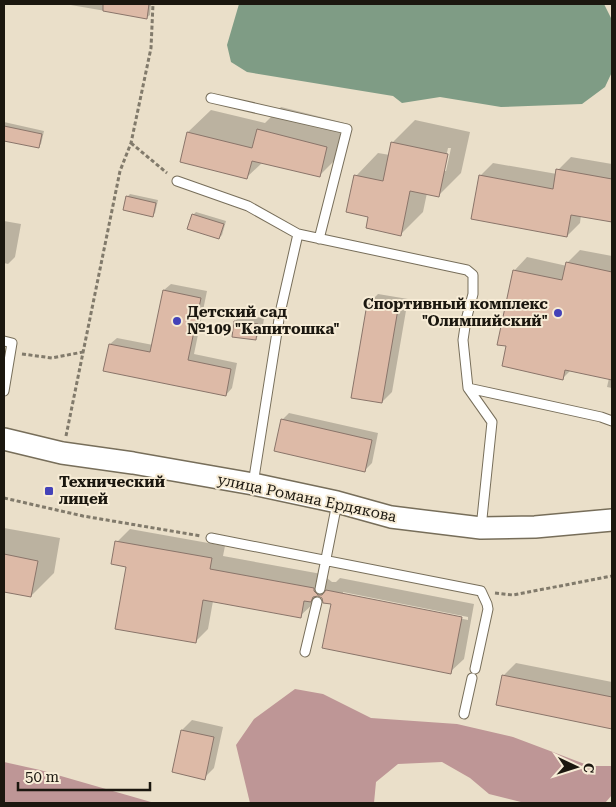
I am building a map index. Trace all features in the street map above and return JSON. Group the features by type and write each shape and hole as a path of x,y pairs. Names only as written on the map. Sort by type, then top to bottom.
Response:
{"street":[{"name":"улица Романа Ердякова","path":"4,439 62,453 133,463 253,484 337,502 391,518 481,528 535,527 612,520"}],"lane":[{"path":"211,98 347,128 319,238"},
{"path":"177,181 248,206 298,234 467,270 473,275 473,294 463,340 468,388 492,422 481,528"},
{"path":"253,484 280,313 298,234"},
{"path":"4,341 12,343 4,391"},
{"path":"468,388 612,421"},
{"path":"320,589 337,502"},
{"path":"211,538 481,591 488,609 475,669"},
{"path":"305,652 317,602"},
{"path":"464,714 472,678"}],"path":[{"path":"62,453 120,170 131,143 151,48 153,4"},
{"path":"131,143 177,181"},
{"path":"10,352 52,358 83,352"},
{"path":"4,498 83,516 211,538"},
{"path":"481,591 513,595 612,576"}],"shaded area":[{"path":"239,4 604,4 612,20 612,72 605,87 582,104 501,107 440,97 402,103 393,96 247,72 231,62 227,45"},
{"path":"295,689 323,694 371,718 457,724 513,737 590,766 612,766 612,795 605,803 525,803 489,794 470,778 442,762 398,764 376,782 374,803 250,803 236,745 254,719"},
{"path":"4,762 40,770 151,802 170,803 4,803"}],"building":[{"path":"103,4 149,4 147,19 103,11"},
{"path":"4,126 42,134 39,148 4,141"},
{"path":"257,129 327,147 320,177 252,161 247,179 180,162 187,132 252,148"},
{"path":"391,142 448,154 439,197 410,191 401,236 366,228 368,217 346,212 354,175 383,181"},
{"path":"556,169 612,179 612,222 571,215 567,237 471,219 479,175 553,189"},
{"path":"126,196 156,203 153,217 123,210"},
{"path":"192,214 224,224 219,239 187,229"},
{"name":"Спортивный комплекс \"Олимпийский\"","path":"566,262 612,272 612,380 565,370 563,380 502,366 506,346 497,345 513,270 562,280"},
{"name":"Детский сад №109 \"Капитошка\"","path":"163,290 201,298 188,360 231,369 226,396 103,371 109,344 150,352"},
{"path":"367,304 398,309 382,403 351,398"},
{"path":"234,321 258,324 256,340 232,337"},
{"path":"281,419 372,440 365,472 274,451"},
{"path":"115,541 212,558 210,569 314,588 318,595 322,595 326,590 462,617 451,674 322,648 331,604 323,603 322,598 318,596 313,597 311,602 304,601 301,618 203,600 196,643 115,629 126,567 111,564"},
{"path":"4,554 38,561 31,597 4,592"},
{"path":"502,675 612,697 612,729 496,705"},
{"path":"181,730 214,737 205,780 172,772"}],"place":[{"name":"Спортивный комплекс \"Олимпийский\"","path":"558,313"},
{"name":"Детский сад №109 \"Капитошка\"","path":"177,321"},
{"name":"Технический лицей","path":"49,491"}]}
